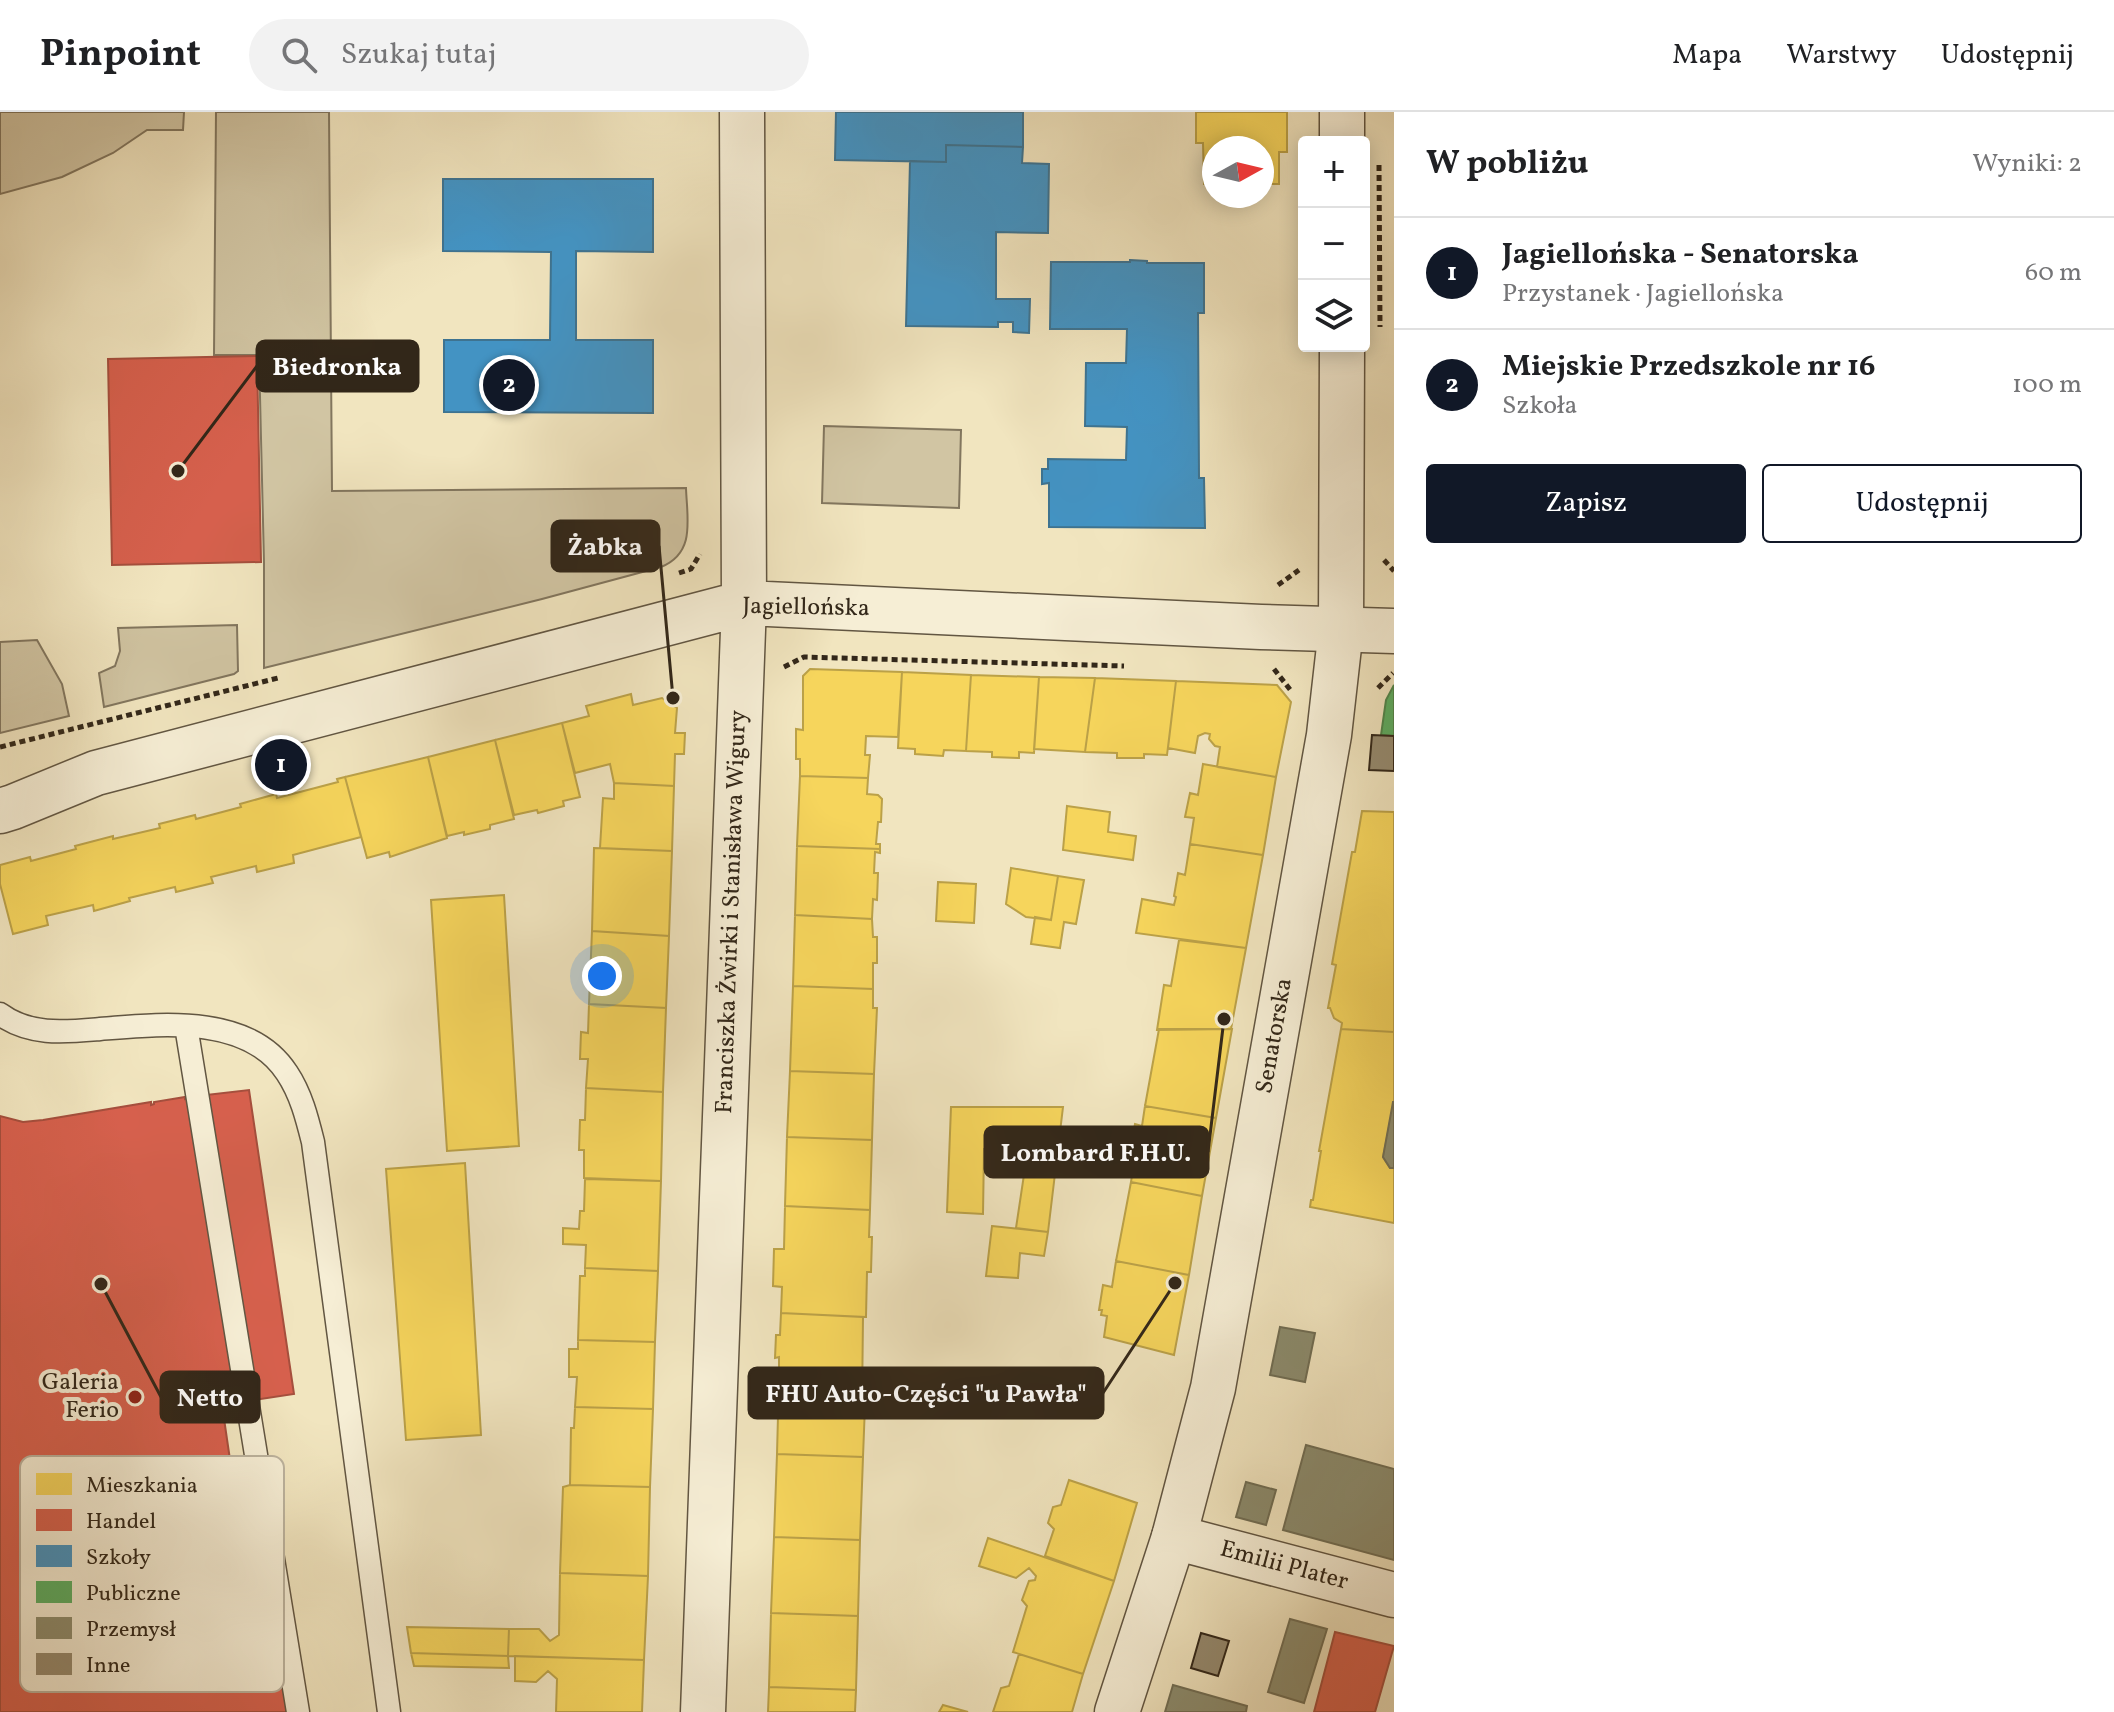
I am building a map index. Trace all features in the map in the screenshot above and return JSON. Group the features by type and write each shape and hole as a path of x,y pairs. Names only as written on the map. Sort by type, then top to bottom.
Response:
{"street":[{"name":"Franciszka Żwirki i Stanisława Wigury","path":"703,1712 744,603 742,112"},
{"path":"1342,112 1342,136"},
{"name":"Senatorska","path":"1117,1712 1174,1537 1213,1388 1329,735 1341,629 1342,352"},
{"name":"Jagiellońska","path":"0,811 96,773 744,603 1394,631"},
{"name":"Jagiellońska","path":"0,778 96,773"},
{"name":"Emilii Plater","path":"1174,1537 1394,1595"}],"lane":[{"path":"0,1014 24,1027 43,1031 168,1024 209,1027 265,1049 287,1072 304,1106 313,1142 389,1712"},
{"path":"186,1026 256,1456"},
{"path":"284,1626 298,1712"}],"path":[{"path":"677,573 691,569 703,549"},
{"path":"1273,589 1305,566"},
{"path":"780,669 804,657 1135,667"},
{"path":"1261,669 1275,669 1294,696"},
{"path":"0,747 291,675"}],"shaded area":[{"path":"0,112 184,112 183,130 147,130 113,153 62,177 0,194"},
{"path":"216,112 329,112 332,491 686,488 687,534 680,553 661,567 264,668 259,355 214,355"},
{"path":"824,426 961,430 959,508 822,503"},
{"path":"237,625 238,671 234,674 104,707 99,673 115,666 120,651 118,628"},
{"path":"37,640 62,684 69,716 0,733 0,642"}],"building: Mieszkania":[{"path":"1196,112 1287,112 1287,152 1279,152 1279,184 1274,184 1274,136 1202,136 1202,143 1196,143"},
{"path":"810,669 902,672 898,737 866,736 865,755 870,755 868,778 800,776 800,759 796,759 796,729 803,730 803,676"},
{"path":"902,672 971,675 966,751 944,750 943,756 915,754 915,749 898,748"},
{"path":"971,675 1039,677 1034,753 1019,752 1019,758 992,757 992,752 966,751"},
{"path":"1039,677 1095,678 1085,752 1034,749"},
{"path":"1095,678 1176,681 1167,755 1117,758 1117,753 1085,752"},
{"path":"1176,681 1277,685 1291,702 1276,777 1217,767 1220,747 1209,739 1210,734 1198,736 1195,753 1168,748"},
{"path":"631,694 633,705 662,698 677,708 675,733 685,733 684,754 675,754 674,786 614,783 610,764 575,773 562,723 589,716 586,706"},
{"path":"562,723 580,797 563,801 564,806 514,815 495,740"},
{"path":"495,740 514,819 490,825 490,829 447,836 428,757"},
{"path":"428,757 447,838 390,857 389,852 367,858 345,777"},
{"path":"1203,764 1276,777 1263,855 1190,844 1194,818 1185,817 1190,793 1198,795"},
{"path":"800,776 868,778 867,794 878,795 882,799 876,844 880,844 880,849 797,846"},
{"path":"345,777 361,837 293,855 294,863 257,872 256,866 211,877 213,883 176,892 175,887 129,898 130,901 94,911 93,905 46,916 48,925 13,934 0,884 0,865 30,857 31,861 113,836 113,839 160,828 159,824 195,815 196,819 276,794 277,798 338,782 337,779"},
{"path":"614,783 674,786 672,851 600,848 603,798 614,799"},
{"path":"1067,806 1110,812 1108,832 1136,836 1133,860 1063,850"},
{"path":"1362,811 1394,812 1394,1032 1341,1029 1342,1023 1334,1018 1328,1008 1336,965 1332,964"},
{"path":"1190,844 1263,855 1246,948 1136,933 1142,899 1174,905 1178,873 1185,875"},
{"path":"797,846 880,849 880,853 875,852 877,900 873,899 872,919 795,915"},
{"path":"594,848 672,851 669,936 592,931"},
{"path":"1011,868 1058,876 1051,920 1026,917 1006,904"},
{"path":"1058,876 1084,880 1076,924 1064,922 1060,948 1031,944 1035,917 1051,920"},
{"path":"938,882 976,884 974,923 936,921"},
{"path":"504,895 519,1146 447,1151 431,900"},
{"path":"795,915 872,919 873,937 877,937 873,989 793,986"},
{"path":"592,931 669,936 666,1008 589,1004"},
{"path":"1179,940 1246,948 1231,1029 1157,1030 1164,985 1171,986"},
{"path":"793,986 873,989 873,1008 877,1008 874,1074 790,1071"},
{"path":"589,1004 666,1008 663,1092 586,1088 588,1059 580,1059 581,1032 588,1033"},
{"path":"1159,1029 1232,1029 1216,1118 1145,1106"},
{"path":"1341,1029 1394,1032 1394,1102 1383,1157 1390,1168 1394,1168 1394,1223 1310,1207"},
{"path":"790,1071 874,1074 872,1140 787,1137"},
{"path":"586,1088 663,1092 661,1181 584,1178 584,1150 579,1150 580,1120 585,1120"},
{"path":"1145,1106 1216,1118 1202,1196 1131,1182 1135,1155 1129,1154 1135,1124 1142,1126"},
{"path":"951,1107 1063,1107 1048,1232 1016,1228 1028,1148 984,1149 983,1214 947,1212"},
{"path":"787,1137 872,1140 870,1210 785,1206"},
{"path":"465,1163 481,1435 406,1440 386,1169"},
{"path":"585,1179 661,1181 658,1271 585,1268 586,1245 563,1244 563,1228 579,1229 580,1211 584,1211"},
{"path":"1131,1182 1202,1196 1189,1275 1116,1261"},
{"path":"785,1206 870,1210 871,1272 867,1272 866,1317 781,1313 782,1287 773,1286 774,1249 784,1249"},
{"path":"992,1226 1048,1232 1044,1256 1020,1253 1018,1278 986,1276"},
{"path":"1116,1261 1189,1275 1174,1355 1104,1337 1107,1316 1101,1315 1102,1310 1099,1310 1103,1285 1112,1287"},
{"path":"585,1268 658,1271 655,1342 578,1340 580,1276 585,1276"},
{"path":"781,1313 863,1317 862,1404 779,1378 779,1357 775,1358"},
{"path":"578,1340 655,1342 653,1409 575,1407 577,1377 569,1377 569,1349 578,1349"},
{"path":"779,1378 865,1405 863,1457 777,1454"},
{"path":"575,1407 653,1409 650,1487 570,1485 571,1428 574,1428"},
{"path":"777,1454 863,1457 860,1540 774,1537"},
{"path":"1069,1480 1137,1503 1114,1581 1045,1556 1054,1529 1048,1523 1053,1507 1061,1505"},
{"path":"563,1487 650,1487 648,1576 560,1573"},
{"path":"774,1537 860,1540 858,1616 771,1613"},
{"path":"988,1538 1114,1581 1083,1674 1013,1652 1027,1606 1022,1600 1029,1581 1035,1580 1036,1576 1029,1568 1016,1578 979,1566"},
{"path":"560,1573 648,1576 644,1660 508,1656 509,1629 539,1629 550,1641 559,1635"},
{"path":"771,1613 858,1616 856,1690 769,1687"},
{"path":"407,1627 509,1629 508,1656 411,1653"},
{"path":"411,1653 508,1656 509,1668 414,1666"},
{"path":"1019,1654 1083,1674 1072,1712 993,1712 1001,1688 1009,1686"},
{"path":"515,1656 644,1660 642,1712 556,1712 557,1679 548,1671 536,1682 515,1681"},
{"path":"769,1687 856,1690 855,1712 768,1712"},
{"path":"943,1705 968,1712 939,1712"}],"building: Handel":[{"path":"257,356 261,562 112,565 108,359"},
{"name":"Galeria Ferio","path":"249,1090 294,1394 222,1405 229,1456 20,1456 20,1692 284,1692 284,1673 294,1671 301,1712 0,1712 0,1116 23,1122 43,1120"},
{"path":"1335,1632 1394,1646 1375,1712 1314,1712"}],"building: Szkoły":[{"path":"836,112 1023,112 1023,147 946,145 946,162 835,160"},
{"path":"946,145 1023,147 1022,163 1049,164 1048,233 996,232 996,299 1030,299 1029,333 1013,332 1013,322 998,322 998,327 906,326 910,161 946,162"},
{"path":"443,179 653,179 653,252 576,251 576,340 653,340 653,413 444,412 444,340 550,340 551,252 443,251"},
{"path":"1130,260 1204,263 1204,313 1198,313 1199,478 1204,478 1205,528 1049,527 1049,483 1042,484 1042,469 1048,469 1048,459 1126,460 1127,427 1085,426 1086,363 1126,363 1127,329 1050,329 1051,262"}],"building: Publiczne":[{"path":"1394,685 1394,736 1381,735 1386,700"}],"building: Przemysł":[{"path":"1393,1102 1394,1168 1390,1168 1383,1157"},
{"path":"1280,1327 1315,1333 1305,1382 1270,1375"},
{"path":"1306,1445 1394,1469 1394,1560 1283,1530"},
{"path":"1246,1482 1276,1490 1266,1525 1236,1517"},
{"path":"1290,1619 1327,1629 1304,1703 1268,1692"},
{"path":"1173,1685 1247,1706 1246,1712 1165,1712"}],"building: Inne":[{"path":"1372,735 1394,736 1394,771 1369,770"},
{"path":"1201,1633 1229,1641 1218,1676 1191,1668"}],"place":[{"name":"Miejskie Przedszkole nr 16","path":"509,385"},
{"name":"Biedronka","path":"178,471"},
{"name":"Żabka","path":"673,698"},
{"name":"Jagiellońska - Senatorska","path":"281,765"},
{"name":"Lombard F.H.U.","path":"1224,1019"},
{"name":"FHU Auto-Części \"u Pawła\"","path":"1175,1283"},
{"name":"Netto","path":"101,1284"},
{"name":"Galeria Ferio","path":"135,1397"}]}
